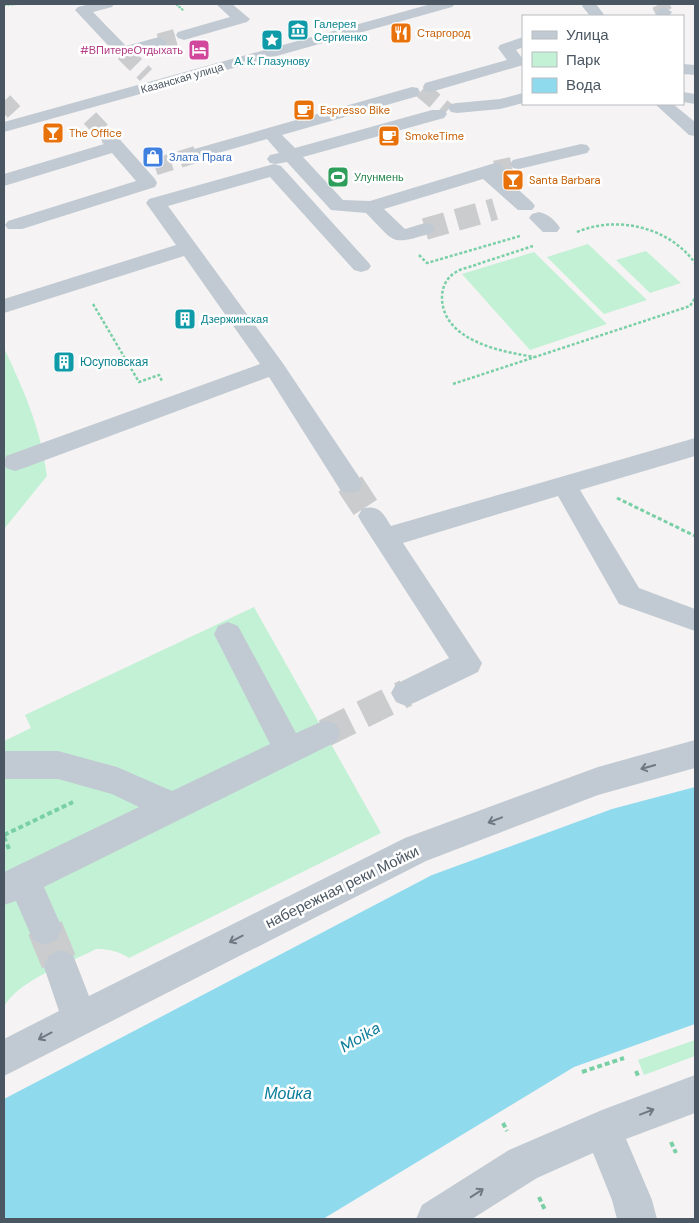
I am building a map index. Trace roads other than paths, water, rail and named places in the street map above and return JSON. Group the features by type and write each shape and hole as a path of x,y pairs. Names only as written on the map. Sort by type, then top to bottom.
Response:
{"street":[{"path":"107,4 83,10 123,52 159,42"},
{"path":"184,35 242,20 223,4"},
{"name":"Казанская улица","path":"4,128 18,117 85,112 151,80 447,4"},
{"path":"431,87 517,62 506,48 522,42"},
{"path":"197,154 412,92"},
{"path":"457,108 500,104 522,98"},
{"path":"664,105 695,131"},
{"path":"230,172 438,114"},
{"path":"271,133 338,206 371,207 491,170 531,215"},
{"path":"4,180 113,142 147,169 148,183 15,225"},
{"path":"519,164 581,149"},
{"path":"350,484 274,367 156,203 274,170 361,266"},
{"path":"371,207 401,236 425,229"},
{"path":"4,306 188,248"},
{"path":"15,462 274,367"},
{"path":"406,693 468,663 378,527 572,483 695,447"},
{"path":"572,483 630,596 695,620"},
{"path":"228,634 289,750"},
{"path":"45,928 14,884 325,733"},
{"name":"набережная реки Мойки","path":"4,1058 79,1018 416,849 598,781 695,754"},
{"path":"4,765 58,765 117,781 172,807"},
{"path":"61,967 79,1018"},
{"path":"436,1219 522,1164 602,1129 695,1094"},
{"path":"602,1129 632,1200 637,1219"}],"water":[{"name":"Мойка","path":"695,787 695,1024 574,1067 323,1219 4,1219 4,1099 432,875 612,809"}],"tunnel":[{"path":"660,4 664,12"},
{"path":"159,42 184,35"},
{"path":"124,53 146,75"},
{"path":"422,90 447,111"},
{"path":"4,101 14,112"},
{"path":"90,118 109,138"},
{"path":"155,167 197,154"},
{"path":"495,169 519,164"},
{"path":"425,229 495,209"},
{"path":"350,484 371,516"},
{"path":"325,733 406,693"},
{"path":"45,928 61,967"}],"place":[{"name":"Галерея Сергиенко","path":"298,30"},
{"name":"Старгород","path":"401,33"},
{"name":"А. К. Глазунову","path":"272,40"},
{"name":"#ВПитереОтдыхать","path":"199,50"},
{"name":"Espresso Bike","path":"304,110"},
{"name":"The Office","path":"53,133"},
{"name":"SmokeTime","path":"389,136"},
{"name":"Злата Прага","path":"153,157"},
{"name":"Улунмень","path":"338,177"},
{"name":"Santa Barbara","path":"513,180"},
{"name":"Дзержинская","path":"185,319"},
{"name":"Юсуповская","path":"64,362"}],"water label":[{"name":"Moika","path":"360,1037"}]}
